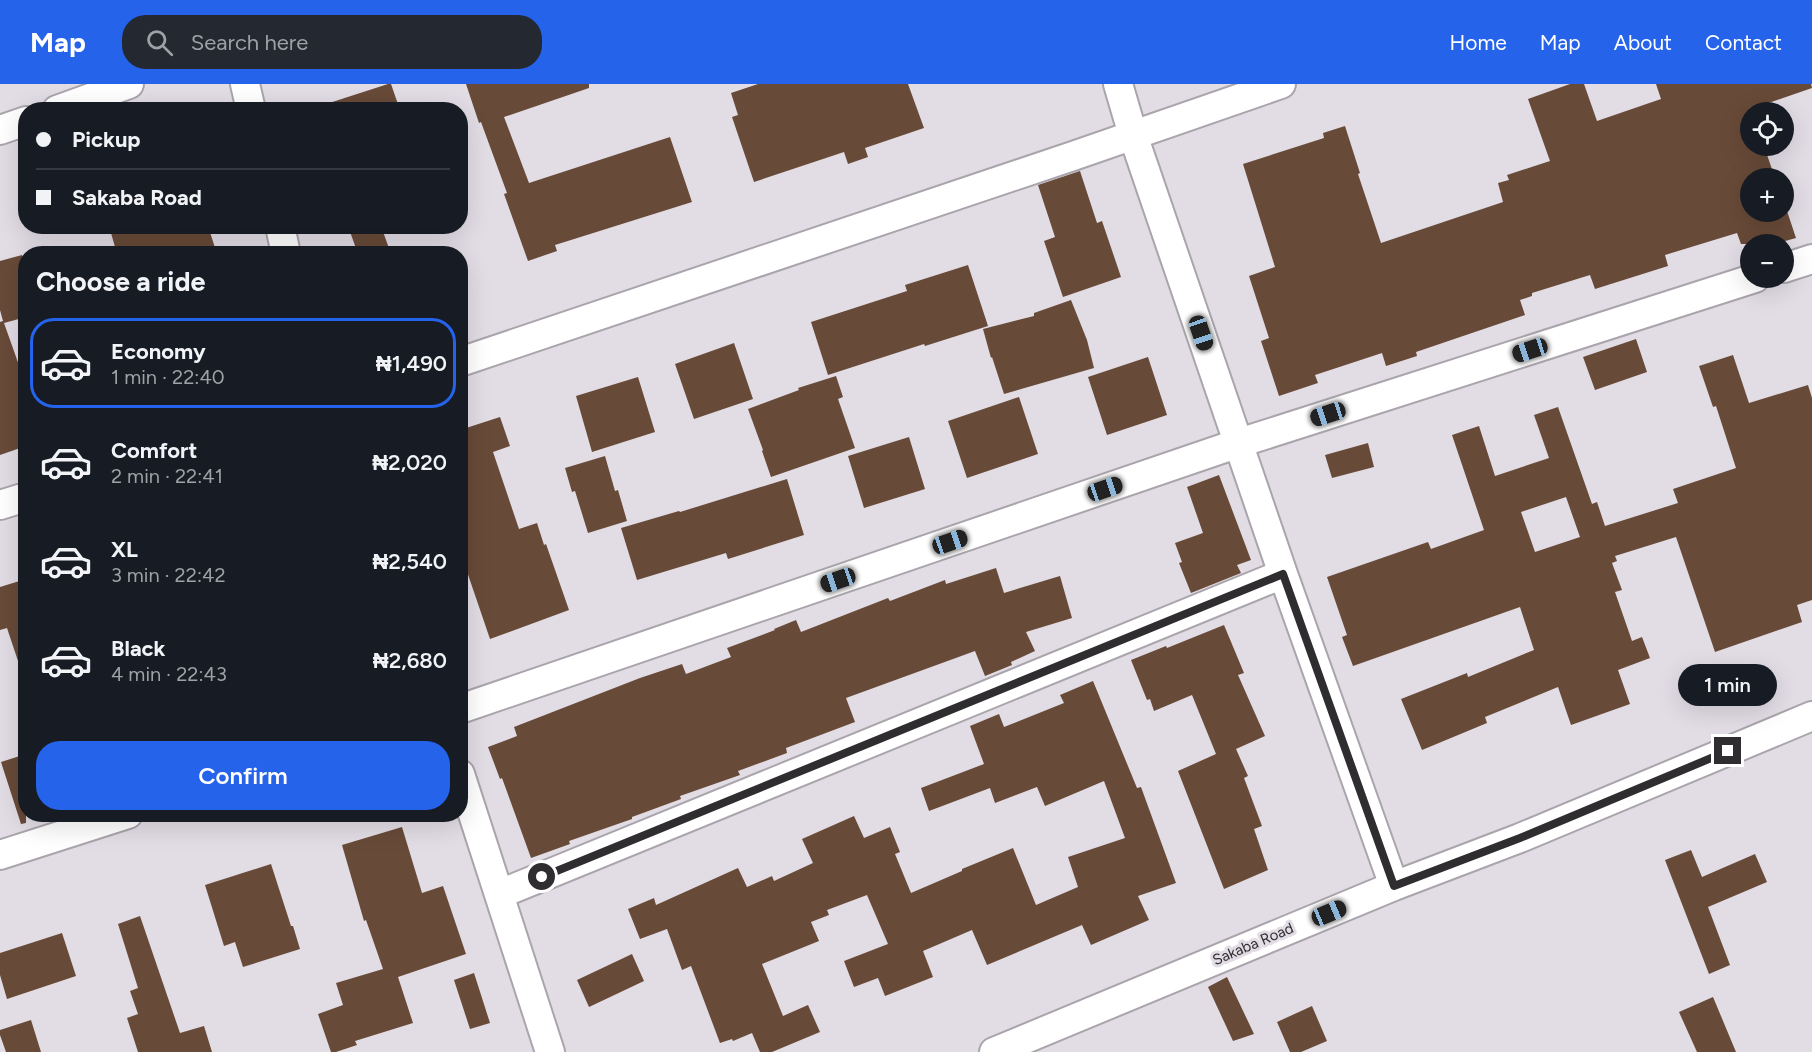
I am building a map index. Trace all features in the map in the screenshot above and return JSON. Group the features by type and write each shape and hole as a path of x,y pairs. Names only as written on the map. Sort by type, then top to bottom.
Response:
{"street":[{"path":"79,102 129,84"},
{"path":"245,84 249,102"},
{"path":"1118,84 1133,135 1283,574 1394,886"},
{"path":"468,359 1281,84"},
{"path":"0,130 18,124"},
{"path":"1794,265 1812,259"},
{"path":"468,706 1239,443 1740,283"},
{"path":"0,505 18,499"},
{"path":"500,894 1283,574"},
{"name":"Sakaba Road","path":"994,1052 1394,886 1520,838 1812,716"},
{"path":"468,798 550,1052"},
{"path":"0,855 103,822"}],"building":[{"path":"391,84 397,102 332,102"},
{"path":"466,84 589,84 589,88 504,117 529,183 670,137 692,202 555,245 557,251 528,261 504,194 507,193"},
{"path":"758,84 908,84 924,128 865,148 868,157 848,164 844,152 754,182 732,117 738,115 731,93"},
{"path":"1570,84 1584,84 1597,121 1661,99 1656,84 1811,84 1812,88 1771,102 1740,102 1740,156 1767,156 1772,168 1740,168 1740,222 1791,222 1796,238 1794,239 1794,234 1740,234 1740,241 1737,233 1665,255 1668,266 1595,289 1590,275 1532,293 1532,296 1520,300 1525,315 1416,352 1417,356 1386,366 1382,353 1315,375 1318,383 1279,396 1261,341 1269,338 1249,276 1275,267 1243,164 1324,138 1323,133 1345,126 1381,243 1503,202 1498,183 1509,180 1507,175 1550,161 1528,99"},
{"path":"1080,171 1097,223 1102,221 1121,277 1063,297 1044,241 1055,237 1038,185"},
{"path":"111,234 211,234 214,246 115,246"},
{"path":"351,234 384,234 388,246 355,246"},
{"path":"18,256 18,319 4,323 18,362 18,449 0,455 0,322 3,321 0,310 0,261"},
{"path":"968,265 988,326 828,375 811,322 907,291 905,285"},
{"path":"1071,300 1087,340 1094,368 1004,394 983,329 1034,316 1034,313"},
{"path":"1636,339 1647,372 1595,390 1583,357"},
{"path":"734,343 753,399 694,419 675,364"},
{"path":"1733,355 1749,403 1808,385 1812,398 1812,600 1797,605 1802,622 1715,652 1676,537 1615,556 1617,561 1612,563 1622,590 1615,592 1632,641 1642,637 1650,658 1618,670 1630,704 1571,725 1558,687 1485,717 1487,723 1422,750 1401,699 1467,673 1468,677 1534,650 1520,607 1353,666 1342,637 1347,635 1327,577 1428,542 1431,549 1484,530 1452,435 1479,426 1495,476 1549,458 1534,415 1558,407 1592,504 1597,502 1605,526 1678,503 1673,489 1736,468 1716,406 1713,407 1699,366","holes":["1566,497 1580,537 1535,552 1521,512"]},
{"path":"1148,357 1167,415 1107,435 1088,377"},
{"path":"836,376 843,397 838,399 855,448 771,477 748,409 799,390 798,388"},
{"path":"638,377 655,432 592,452 576,396"},
{"path":"1019,397 1038,454 967,478 948,421"},
{"path":"500,417 510,446 493,452 519,529 537,523 569,610 490,639 468,574 468,427"},
{"path":"909,437 925,489 864,508 848,456"},
{"path":"1368,443 1374,467 1332,478 1325,455"},
{"path":"605,456 627,521 588,533 565,468"},
{"path":"1219,475 1251,560 1237,565 1241,573 1191,593 1179,563 1182,562 1175,543 1203,533 1187,487"},
{"path":"787,479 804,535 728,559 726,553 637,580 621,528"},
{"path":"996,568 1004,593 1060,576 1072,618 1026,632 1035,651 1011,662 1012,665 985,676 975,651 846,698 855,722 786,748 787,753 738,771 740,775 680,796 681,799 569,841 570,844 531,858 502,778 500,779 488,747 517,736 514,727 682,664 686,674 731,657 727,648 796,620 801,632 888,598 890,601 945,580 946,584"},
{"path":"18,581 18,661 7,628 0,630 0,587"},
{"path":"1224,625 1244,673 1238,675 1265,736 1236,749 1248,776 1244,778 1262,826 1254,829 1268,870 1224,889 1178,771 1216,754 1192,695 1154,711 1150,699 1147,700 1131,660"},
{"path":"1093,681 1137,788 1141,787 1176,883 1138,896 1149,920 1091,945 1082,925 987,965 972,930 923,951 933,977 885,996 878,978 854,987 844,961 888,944 867,895 827,910 829,915 811,922 819,941 762,964 783,1016 808,1005 820,1032 772,1052 760,1052 752,1033 733,1041 732,1039 720,1043 691,966 682,970 667,929 640,939 628,909 654,898 656,905 738,868 747,887 772,876 774,881 813,863 802,839 854,816 864,838 890,827 900,852 895,854 911,893 1013,848 1036,905 1078,887 1068,857 1125,838 1104,781 1045,806 1037,787 995,803 990,788 929,811 921,788 984,764 970,726 999,714 1004,727 1064,703 1060,695"},
{"path":"18,757 18,815 1,762"},
{"path":"402,827 422,893 443,886 466,954 398,977 413,1023 355,1041 357,1045 331,1052 318,1014 343,1005 336,983 383,969 366,920 364,921 342,845"},
{"path":"1691,850 1702,877 1755,854 1767,882 1708,907 1730,965 1709,974 1665,860"},
{"path":"271,864 300,949 243,967 235,942 224,946 205,885"},
{"path":"140,916 180,1033 204,1026 212,1052 138,1052 127,1018 138,1014 130,991 138,988 118,924"},
{"path":"62,933 76,976 7,999 0,975 0,953"},
{"path":"632,954 644,981 589,1007 577,980"},
{"path":"474,973 490,1023 470,1029 454,980"},
{"path":"1227,977 1254,1034 1233,1041 1208,987"},
{"path":"1713,997 1736,1052 1697,1052 1679,1012"},
{"path":"1312,1006 1327,1041 1301,1052 1290,1052 1277,1022"},
{"path":"31,1020 41,1052 6,1052 0,1030"}],"route":[{"path":"542,877 1283,574 1394,886 1520,838 1728,751"}]}
